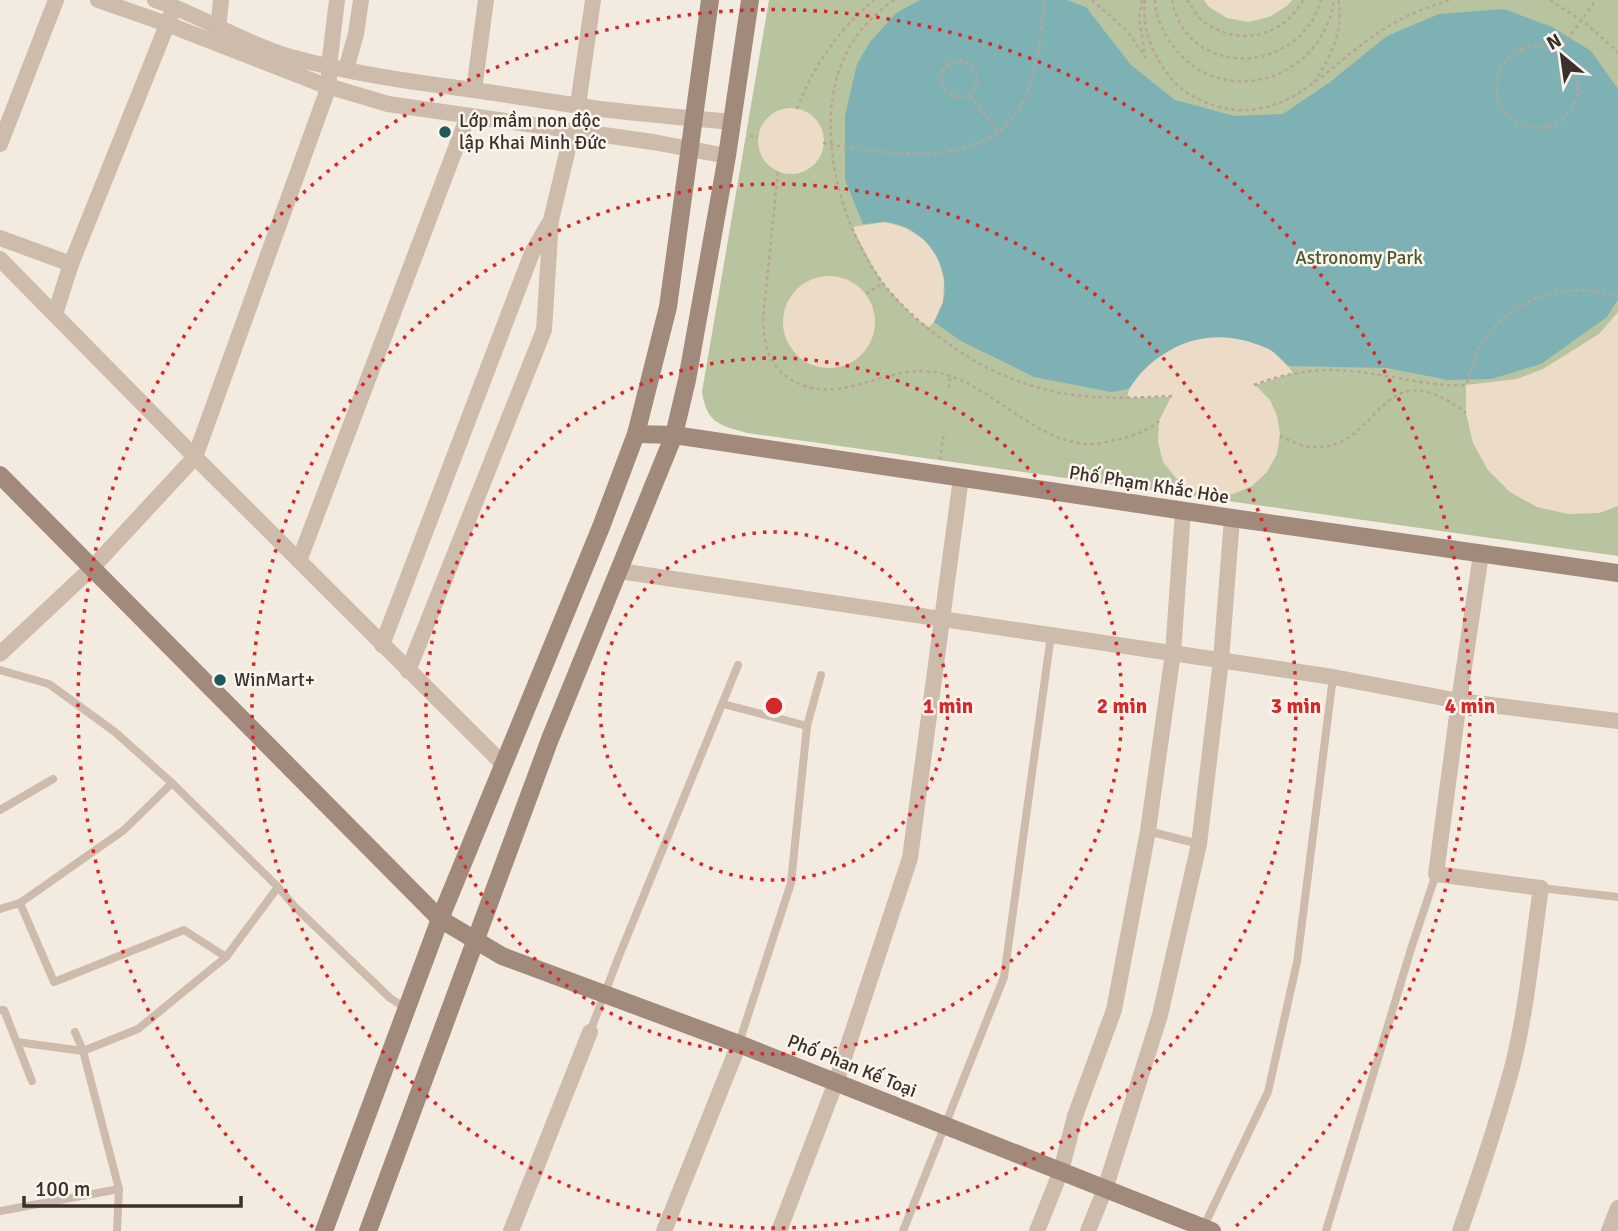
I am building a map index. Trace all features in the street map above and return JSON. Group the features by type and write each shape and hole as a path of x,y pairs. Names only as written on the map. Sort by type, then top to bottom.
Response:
{"main road":[{"path":"324,1231 440,919 601,527 636,434 668,307 710,0"},
{"path":"368,1231 550,739 674,435 687,380 727,156 750,0"},
{"name":"Phố Phạm Khắc Hòe","path":"636,434 674,435 1618,573"},
{"name":"Phố Phan Kế Toại","path":"0,475 440,919 502,956 739,1044 1206,1230"}],"street":[{"path":"0,144 56,0"},
{"path":"98,0 329,86 388,104 727,156"},
{"path":"155,0 176,3 218,29 286,55 329,66 400,80 578,105 732,122"},
{"path":"218,29 220,0"},
{"path":"0,654 93,567 195,457 329,86 337,0"},
{"path":"346,69 356,34 361,0"},
{"path":"474,90 485,0"},
{"path":"578,105 593,0"},
{"path":"55,314 71,264 176,3"},
{"path":"299,561 468,116"},
{"path":"408,671 544,330 551,220 572,132"},
{"path":"382,645 532,253 551,220"},
{"path":"0,238 71,264"},
{"path":"0,259 503,764"},
{"path":"779,1231 836,1082 910,858 961,478"},
{"path":"1037,1231 1061,1171 1075,1116 1114,1010 1148,831 1173,653 1183,511"},
{"path":"1088,1231 1105,1189 1160,1015 1199,844 1221,660 1231,518"},
{"path":"1460,1231 1490,1147 1512,1066 1541,888 1436,874 1481,554"},
{"path":"619,570 1333,677 1459,701 1618,722"},
{"path":"511,1231 590,1032"},
{"path":"664,1231 739,1044"},
{"path":"1609,1231 1618,1208"}],"lane":[{"path":"329,86 346,69"},
{"path":"903,1231 1003,978 1051,635"},
{"path":"590,1032 738,665"},
{"path":"0,670 49,684 114,732 172,783 390,998 407,1009"},
{"path":"739,1044 791,883 807,726 821,674"},
{"path":"1206,1230 1268,1092 1297,962 1333,677"},
{"path":"723,704 807,726"},
{"path":"0,810 53,779"},
{"path":"0,909 20,903 124,830 172,783"},
{"path":"1148,831 1199,844"},
{"path":"1326,1231 1436,874"},
{"path":"17,1042 83,1051 138,1029 226,957 278,887"},
{"path":"1541,888 1618,897"},
{"path":"20,903 54,982 184,930 226,957"},
{"path":"0,1010 4,1010 32,1081"},
{"path":"75,1032 83,1051 119,1189 117,1231"},
{"path":"0,1211 119,1189"}],"path":[{"path":"797,109 818,63 840,34 874,0"},
{"path":"894,0 866,25 844,57 833,99 832,145 836,180 852,227 884,283 916,319 960,351 1004,376 1085,398 1172,396"},
{"path":"823,144 881,153 922,154 946,152 972,144 997,131 1016,112 1028,88 1045,0"},
{"path":"1092,0 1127,31 1146,58 1139,18 1143,0"},
{"path":"1143,0 1147,36 1158,63 1177,85 1201,102 1229,110 1258,110 1287,102 1381,31 1429,6 1450,0"},
{"path":"1155,0 1163,32 1179,54 1201,70 1226,79 1253,81 1279,74 1302,61 1321,41 1336,0"},
{"path":"1172,0 1173,9 1185,30 1203,47 1225,57 1249,60 1273,55 1294,43 1310,25 1321,0"},
{"path":"1187,0 1202,20 1224,33 1250,37 1276,30 1296,13 1303,0"},
{"path":"1311,86 1326,64 1335,41 1340,9 1336,0"},
{"path":"1550,0 1581,20 1618,51"},
{"path":"1559,52 1596,0"},
{"path":"1534,46 1559,52 1569,61 1576,74 1576,101 1569,114 1545,127 1530,128 1517,123 1507,115 1496,91 1502,66 1521,50 1534,46"},
{"path":"958,61 974,68 977,85 970,94 958,98 947,93 943,88 941,76 947,66 958,61"},
{"path":"970,94 997,131"},
{"path":"750,136 758,136"},
{"path":"778,172 763,319 764,342 771,362 788,378 812,389 840,390 892,373 915,370 950,376 978,387 1037,427 1067,441 1094,444 1114,440 1153,427 1159,421"},
{"path":"866,294 884,283"},
{"path":"1254,385 1293,373 1341,370 1438,385 1466,386 1476,354 1493,328 1516,308 1544,295 1573,289 1604,292 1618,297"},
{"path":"949,388 950,376"},
{"path":"1280,436 1311,447 1343,440 1359,430 1385,402 1410,390 1439,394 1466,413"},
{"path":"938,474 944,432"}],"green space":[{"name":"Astronomy Park","path":"769,0 1618,0 1618,556 747,433 716,422 707,411 702,392"}],"shaded area":[{"path":"1204,0 1292,0 1269,17 1248,22 1227,18 1209,7"},
{"path":"791,108 814,118 824,141 814,164 791,174 768,164 758,141 768,118"},
{"path":"885,222 906,228 925,240 938,258 944,279 943,302 929,327 916,319 886,287 852,227"},
{"path":"829,276 847,279 862,289 872,304 875,322 872,340 862,355 847,365 829,368 811,365 796,355 786,340 783,322 786,304 796,289 811,279"},
{"path":"1618,312 1618,506 1599,513 1568,514 1537,507 1510,492 1488,470 1473,443 1466,413 1466,385 1517,379 1543,369 1599,334"},
{"path":"1204,337 1233,337 1254,343 1271,350 1293,373 1255,385 1270,400 1277,416 1280,434 1277,454 1267,472 1252,486 1233,494 1212,495 1192,490 1176,478 1163,462 1158,442 1159,421 1171,397 1127,398 1129,389 1139,374 1156,359 1181,344"}],"water":[{"path":"920,0 1067,0 1086,7 1131,65 1175,100 1235,116 1283,114 1330,82 1387,36 1439,14 1504,9 1552,27 1591,51 1618,89 1618,299 1607,317 1541,364 1491,379 1448,380 1387,368 1288,366 1263,346 1247,341 1212,337 1180,345 1165,353 1139,375 1129,389 1111,392 1034,377 961,341 934,322 943,302 945,288 939,261 932,249 911,230 899,225 885,222 863,224 845,180 845,116 857,64 870,42 896,13"}],"place":[{"name":"Lớp mầm non độc lập Khai Minh Đức","path":"445,132"},
{"name":"WinMart+","path":"220,680"}]}
